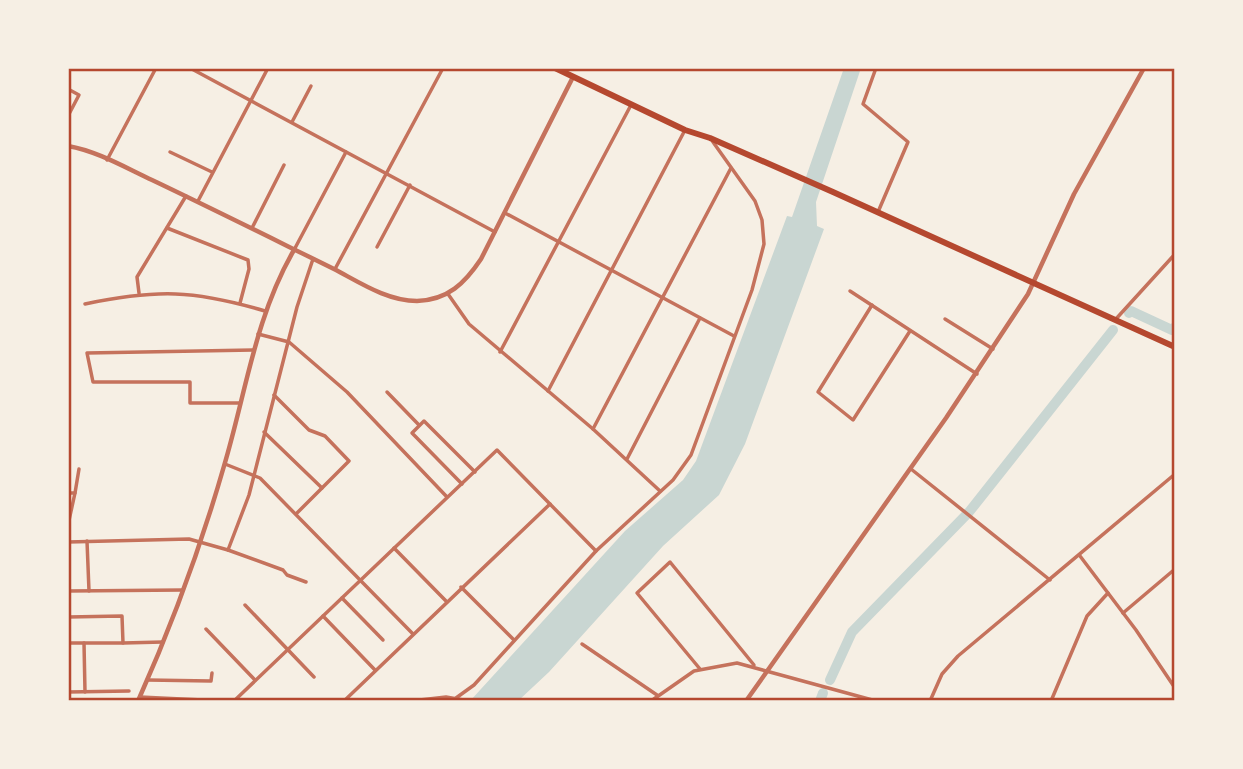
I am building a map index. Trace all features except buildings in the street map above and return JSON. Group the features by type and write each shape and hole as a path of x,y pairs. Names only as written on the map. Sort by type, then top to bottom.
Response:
{"main road":[{"path":"555,68 685,130 710,138 833,192 1175,347"}],"street":[{"path":"107,160 156,68"},
{"path":"190,68 495,232"},
{"path":"198,201 268,68"},
{"path":"334,270 443,68"},
{"path":"876,68 863,104 908,142 878,212"},
{"path":"746,701 993,349 1033,281 1074,194 1144,68"},
{"path":"68,146 107,160 198,201 370,288 407,300 429,300 448,294 472,272 505,213 573,77"},
{"path":"292,122 311,86"},
{"path":"68,89 79,95 68,116"},
{"path":"500,352 632,103"},
{"path":"548,391 685,130"},
{"path":"456,698 474,685 596,551 673,480 691,455 757,275 765,236 755,201 710,138"},
{"path":"170,152 213,173"},
{"path":"224,701 139,699 201,540 225,464 265,311 346,152"},
{"path":"252,228 284,165"},
{"path":"593,429 731,168"},
{"path":"377,247 410,185"},
{"path":"139,293 137,278 186,196"},
{"path":"505,213 734,336"},
{"path":"167,228 248,260 249,269 240,303"},
{"path":"1115,321 1175,254"},
{"path":"228,550 254,473 313,259"},
{"path":"850,290 976,374"},
{"path":"85,304 139,293 192,293 265,311"},
{"path":"448,294 469,324 593,429 660,491"},
{"path":"872,305 818,392 853,420 910,331"},
{"path":"627,459 700,318"},
{"path":"945,319 993,349"},
{"path":"258,334 289,342 347,393 447,498"},
{"path":"240,403 190,402 190,382 93,382 87,353 253,351"},
{"path":"387,392 419,425"},
{"path":"274,395 309,430 326,436 349,461 296,514"},
{"path":"462,484 412,433 419,425 424,421 475,472"},
{"path":"264,432 322,488"},
{"path":"234,701 497,450 596,551"},
{"path":"225,464 254,473 413,634"},
{"path":"68,525 79,469"},
{"path":"911,469 1050,580"},
{"path":"930,701 948,666 1175,474"},
{"path":"68,493 75,493"},
{"path":"344,701 461,586 550,504"},
{"path":"68,541 201,540 283,570 287,575 306,582"},
{"path":"87,541 89,591"},
{"path":"394,548 446,601"},
{"path":"1080,556 1173,681 1175,688"},
{"path":"700,669 637,593 670,562 754,665"},
{"path":"1123,613 1175,569"},
{"path":"461,586 514,640"},
{"path":"68,591 183,590"},
{"path":"1051,701 1087,616 1108,593"},
{"path":"342,598 383,640"},
{"path":"245,604 314,677"},
{"path":"68,617 122,616 123,642"},
{"path":"323,616 376,670"},
{"path":"206,629 255,681"},
{"path":"68,643 163,642"},
{"path":"84,643 85,692"},
{"path":"582,644 657,695"},
{"path":"651,701 700,669 727,663 754,665 876,701"},
{"path":"147,680 211,681 212,673"},
{"path":"68,692 129,691"},
{"path":"411,701 456,698 469,701"}],"shaded area":[{"path":"844,68 861,68 816,202 817,226 824,229 745,444 719,495 663,546 549,672 518,701 470,701 625,531 683,480 696,461 787,216 792,217"}],"waterway":[{"path":"1129,313 1131,311 1172,330 1175,327"},
{"path":"830,680 852,632 969,512 1113,330"},
{"path":"820,701 823,693"}]}
